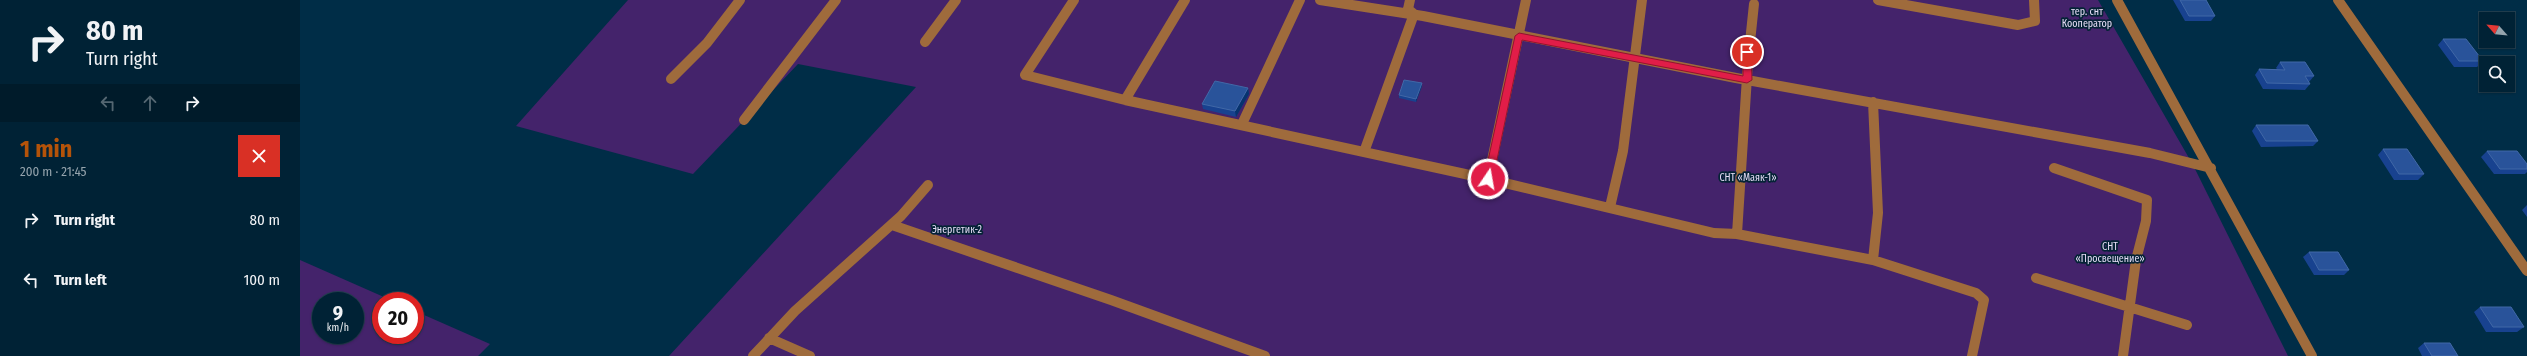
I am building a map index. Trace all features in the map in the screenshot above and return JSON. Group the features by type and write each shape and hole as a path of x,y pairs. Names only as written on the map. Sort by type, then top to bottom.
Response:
{"street":[{"path":"671,80 707,43 740,0"},
{"path":"744,120 836,0"},
{"path":"925,42 956,0"},
{"path":"1074,0 1026,75 1125,100 1242,124 1488,179 1714,233 1737,234 1873,260 1964,289 1984,300 1984,308 1972,356"},
{"path":"1125,100 1185,0"},
{"path":"1242,124 1300,0"},
{"path":"1320,0 1414,14 1747,80 2150,153 2212,168"},
{"path":"1410,0 1408,9 1414,14"},
{"path":"1488,179 1526,0"},
{"path":"1610,207 1623,151 1642,0"},
{"path":"1878,0 2018,25 2035,21 2034,0"},
{"path":"2117,0 2212,168 2312,356"},
{"path":"2338,0 2527,271"},
{"path":"1737,234 1747,80 1747,52 1754,4"},
{"path":"1364,152 1414,14"},
{"path":"1873,102 1878,213 1873,260"},
{"path":"2054,168 2147,200 2146,221 2136,260 2123,356"},
{"path":"753,356 795,311 892,224 928,185"},
{"path":"892,224 1111,300 1265,356"},
{"path":"2036,278 2187,325"},
{"path":"769,338 810,356"}],"green space":[{"name":"СНТ «Маяк-1»","path":"628,0 2098,0 2193,165 2288,356 669,356 916,87 798,64 693,174 516,126"},
{"path":"300,260 373,292 372,344 424,344 424,315 490,344 478,356 300,356"}],"building":[{"path":"2180,0 2206,0 2215,16 2189,16"},
{"path":"2443,39 2466,39 2479,56 2479,61 2459,61"},
{"path":"2280,62 2305,62 2314,76 2305,76 2310,84 2267,83 2259,69 2285,70"},
{"path":"1404,80 1422,83 1416,99 1399,95"},
{"path":"1215,81 1248,88 1235,111 1202,104"},
{"path":"2256,125 2308,125 2318,141 2266,141"},
{"path":"2383,149 2407,149 2424,174 2399,174"},
{"path":"2487,151 2517,151 2527,164 2527,169 2500,169"},
{"path":"2309,252 2338,252 2349,270 2319,270"},
{"path":"2480,307 2511,307 2524,327 2493,327"},
{"path":"2424,343 2450,343 2458,356 2432,356"}],"route":[{"path":"1488,179 1519,36 1614,53 1747,80 1747,52"}],"park label":[{"name":"тер. снт Кооператор","path":"2087,18"},
{"name":"Энергетик-2","path":"957,230"},
{"name":"СНТ «Просвещение»","path":"2110,252"}]}
